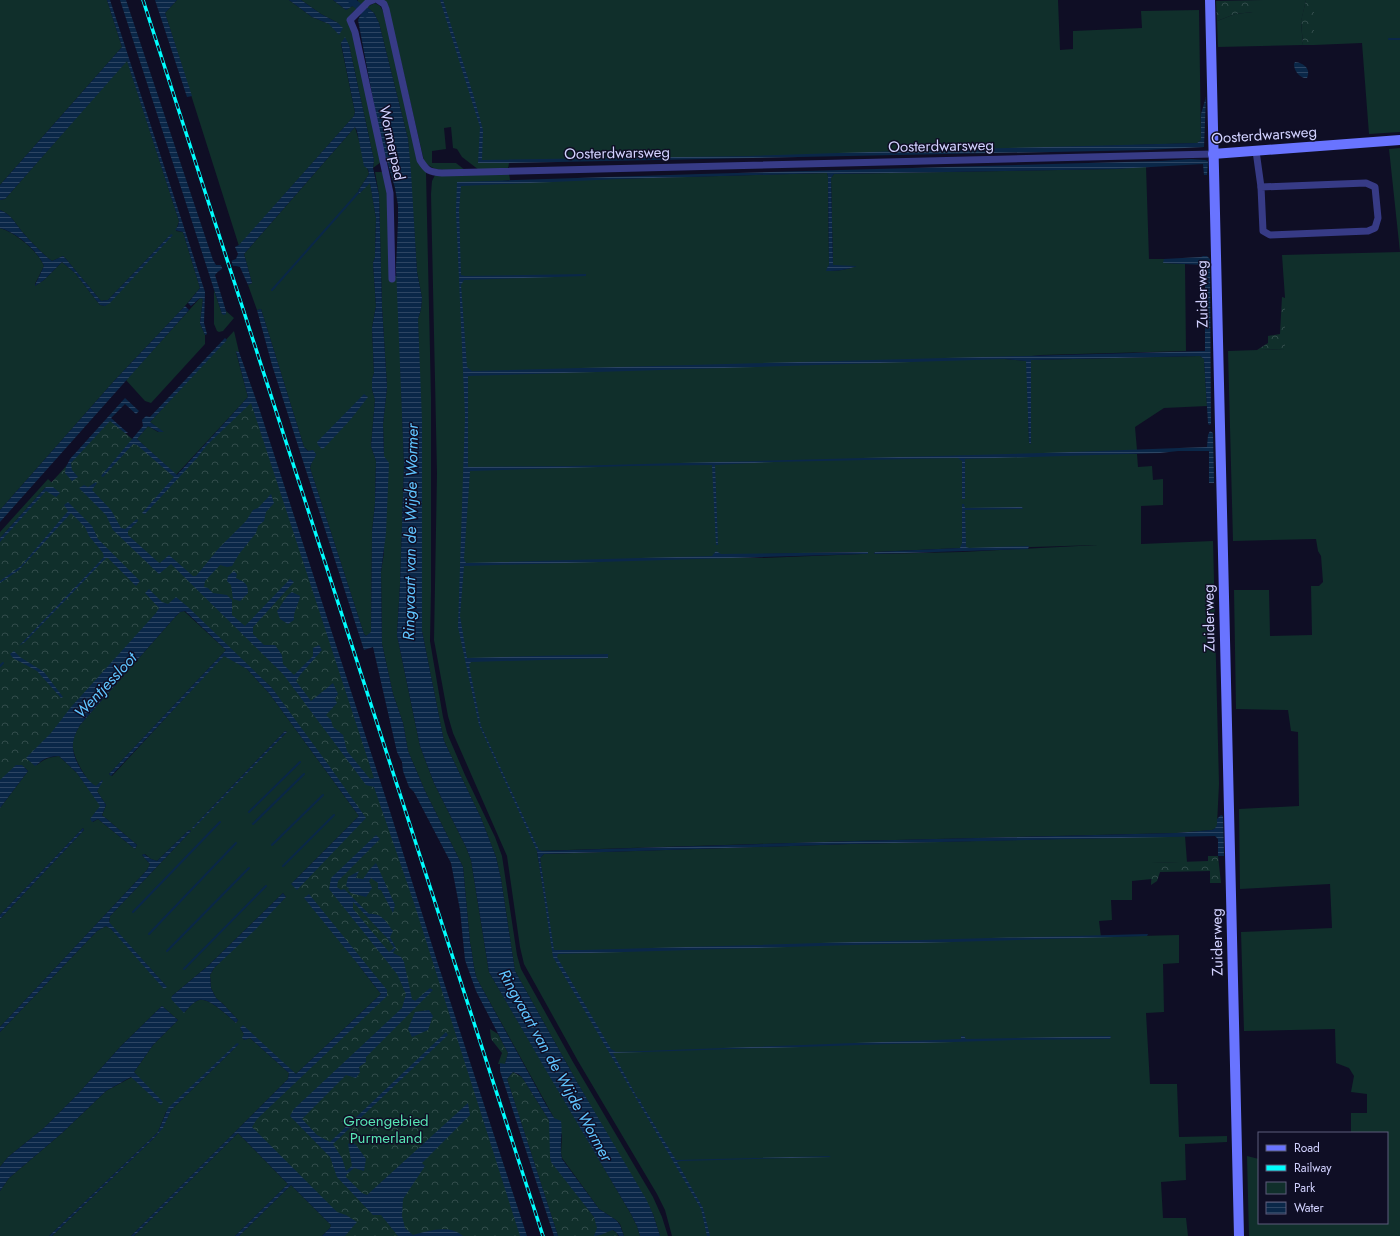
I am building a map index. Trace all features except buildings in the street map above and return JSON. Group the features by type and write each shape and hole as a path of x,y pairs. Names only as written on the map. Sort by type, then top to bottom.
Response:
{"street":[{"name":"Wormerpad","path":"373,0 368,2 350,20 390,193 392,279"},
{"name":"Oosterdwarsweg","path":"378,0 384,4 386,9 420,160 425,168 431,172 1213,154 1400,140"},
{"name":"Zuiderweg","path":"1210,0 1239,1236"},
{"path":"1256,151 1261,187 1263,231 1270,235 1368,231 1375,228 1378,218 1375,187 1366,183 1261,187"}],"green space":[{"path":"0,0 107,0 122,47 0,185"},
{"path":"177,0 289,0 312,17 329,24 338,23 321,14 301,0 333,0 346,10 356,4 358,0 367,0 351,14 349,22 353,34 381,162 373,168 374,160 349,45 341,44 355,112 354,116 239,246 165,13"},
{"path":"384,0 1058,0 1060,50 1073,49 1073,31 1142,28 1141,11 1199,10 1201,140 1197,143 826,155 485,162 509,163 508,169 479,170 462,157 457,149 453,148 451,127 444,128 446,149 432,151 432,163 456,163 465,170 438,169 428,165 424,161 388,6"},
{"path":"1264,0 1306,0 1301,22 1303,45 1218,47 1217,21 1235,14 1253,12 1253,3 1264,3"},
{"path":"1264,0 1264,3 1253,3 1253,12 1235,14 1217,21 1216,1"},
{"path":"1306,0 1314,0 1314,45 1303,45 1301,21"},
{"path":"1314,0 1400,0 1400,132 1369,134 1362,43 1314,45"},
{"path":"375,3 380,6 383,11 426,172 431,397 430,641 443,717 447,733 465,775 495,837 502,856 517,955 521,969 573,1062 653,1197 662,1217 668,1236 660,1236 653,1214 515,971 501,879 496,857 481,818 444,741 422,631 418,319 422,298 417,272 408,139 379,23 374,13 367,7"},
{"path":"127,60 179,221 176,231 183,232 200,288 185,306 114,381 0,510 0,228 13,234 26,243 41,260 44,266 35,286 44,280 62,262 75,273 100,305 105,306 171,234 108,300 101,301 63,256 52,261 30,241 8,214 0,210 0,200 5,199"},
{"path":"355,127 369,174 358,191 359,194 370,182 376,218 375,257 373,263 376,306 372,328 374,373 372,379 372,389 375,400 371,446 376,461 375,504 372,532 371,633 366,636 364,634 310,468 315,457 304,447 261,309 257,310 248,285 252,283 244,254"},
{"path":"1400,148 1400,252 1389,149"},
{"path":"1146,166 1149,259 1164,259 1164,263 1185,264 1186,351 1041,355 1005,359 1027,361 1029,443 1031,444 1030,360 1200,356 1204,359 1207,406 1164,408 1135,427 1137,450 1108,454 1137,454 1138,467 1152,466 1153,480 1163,479 1163,505 1141,506 1141,544 1213,541 1219,784 1216,828 1212,830 1176,833 537,851 551,939 540,858 544,854 850,844 1185,836 1187,862 1152,863 1152,879 1132,881 1132,900 1111,900 1112,920 1099,921 1101,937 1179,935 1179,963 1163,964 1164,1012 1146,1013 1150,1084 1177,1084 1179,1137 1227,1136 1227,1142 1185,1144 1186,1180 1161,1182 1163,1218 1186,1218 1188,1236 672,1236 665,1210 657,1194 578,1061 524,964 520,947 507,856 453,733 448,716 434,640 437,473 431,194 432,181 435,175 509,173 510,180 495,182 827,173 829,265 827,271 831,271 856,266 833,266 831,178 834,174 1116,169","holes":["1098,545 962,552 874,554 875,552 960,548","868,552 862,554 759,558 722,557 760,554"]},
{"path":"375,172 383,172 392,206 393,276 397,276 398,291 404,464 397,635 420,746 434,783 471,860 489,972 631,1214 640,1236 624,1236 620,1224 599,1209 562,1158 562,1135 554,1118 477,979 470,943 463,867 425,791 408,751 403,723 393,694 382,644 381,572 384,552 383,424 387,387 382,307 379,195"},
{"path":"1400,252 1400,1236 1249,1236 1247,1156 1258,1159 1258,1224 1388,1224 1388,1132 1351,1132 1351,1113 1367,1113 1367,1094 1351,1092 1354,1076 1349,1068 1336,1063 1335,1029 1244,1031 1241,932 1332,928 1330,884 1240,889 1239,809 1299,806 1298,732 1291,731 1288,710 1236,709 1234,590 1269,590 1270,636 1312,635 1311,586 1319,586 1323,582 1321,556 1318,551 1316,539 1233,541 1228,351 1285,349 1285,298 1282,255"},
{"path":"214,290 222,314 226,314 226,311 234,318 223,331 219,332 214,324"},
{"path":"1282,297 1285,298 1285,349 1257,350 1268,343 1268,336 1280,334"},
{"path":"200,298 203,299 200,323 205,335 205,344 151,403 145,401 126,380"},
{"path":"234,331 239,352 236,352 248,397 176,475 137,439 148,426 158,432 163,432 150,422"},
{"name":"Groengebied Purmerland","path":"252,397 524,1236 331,1236 341,1227 244,1127 385,994 298,884 362,816 271,687 177,601 0,791 0,539 109,419 176,477"},
{"path":"48,479 93,521 37,765 42,761 59,756 77,773 101,806 91,819 93,822 98,819 135,849 137,845 102,815 106,805 97,791 102,780 96,787 88,780 76,759 73,749 73,739 80,725 175,617 180,612 184,611 226,650 109,774 112,776 224,655 247,669 269,693 359,816 291,884 366,818 387,996 357,963 381,994 296,1074 240,1028 244,1034 244,1040 250,1038 289,1073 288,1079 131,1236 52,1236 155,1137 163,1127 171,1110 239,1044 166,1112 158,1132 49,1236 0,1236 0,1191 9,1178 62,1133 106,1091 132,1077 161,1104 134,1072 153,1045 178,1020 162,1006 121,1046 78,1094 44,1128 8,1157 0,1167 0,1032 97,931 106,926 111,929 167,987 109,923 110,916 191,831 189,830 157,861 151,859 145,854 142,855 150,864 147,870 0,1027 0,919 84,830 83,828 0,915 0,808 28,771 22,765 0,646 46,487 0,538 0,532","holes":["285,731 287,732 192,828","283,893 286,897 214,968 210,975 211,988 216,998 238,1020 236,1023 208,1001 199,1000 185,1012 172,996 209,965"]},
{"path":"1208,856 1218,856 1221,883 1210,883 1210,871 1160,872 1157,881 1151,885 1152,863 1208,861"},
{"path":"490,1029 498,1034 508,1053 505,1064 498,1064 502,1053 491,1039"},
{"path":"513,1072 522,1077 549,1120 554,1142 551,1160 594,1217 617,1233 618,1236 558,1236 507,1079"},
{"path":"238,1133 288,1184 235,1236 134,1236"},
{"path":"291,1185 331,1225 322,1236 239,1236"}],"water":[{"path":"107,0 110,0 205,292 204,323 207,334 205,335 200,323 203,299 200,298 191,306 188,303 200,288 183,232 175,230 179,221 127,61 5,199 0,200 0,185 122,47"},
{"path":"120,0 126,0 213,260 216,265 221,265 236,259 238,254 235,247 239,245 354,116 355,112 341,43 345,37 349,45 374,160 373,168 379,195 382,307 387,387 383,424 384,456 389,463 386,533 381,572 382,644 393,694 403,723 408,751 425,791 463,867 470,943 477,979 545,1103 554,1118 561,1121 562,1159 599,1209 616,1220 620,1225 624,1236 619,1236 613,1230 594,1236 597,1228 594,1217 551,1162 549,1120 522,1077 513,1072 507,1079 558,1236 554,1236 500,1071 500,1063 505,1064 508,1053 476,991 465,960 460,910 451,863 414,792 409,787 403,771 402,762 397,752 373,647 364,650 272,365 257,310 261,309 304,447 308,451 313,450 316,454 310,468 364,634 366,636 371,632 372,532 375,504 376,461 371,446 375,400 372,389 372,379 374,373 372,328 376,306 373,263 375,257 376,218 370,183 359,194 358,191 369,174 368,169 364,166 357,131 355,127 244,254 252,283 248,285 240,267 236,266 226,267 215,275 226,311 226,314 222,314"},
{"path":"155,0 177,0 165,13 192,96 187,97"},
{"path":"289,0 301,0 321,14 338,23 343,28 339,35 329,24 312,17"},
{"path":"333,0 357,0 356,4 346,10"},
{"path":"440,0 443,0 483,130 482,160 748,156 1197,143 1201,140 1201,114 1206,97 1204,147 1146,150 478,163 480,127"},
{"path":"367,7 374,13 379,23 408,139 417,272 422,298 418,319 422,420 422,631 444,741 481,818 496,857 501,879 515,971 577,1082 646,1199 653,1214 660,1236 640,1236 631,1214 489,972 471,860 434,783 420,746 397,635 404,464 396,268 398,205 395,188 381,141 358,20 362,12"},
{"path":"1295,62 1306,67 1308,72 1307,78 1300,76 1297,72 1294,66"},
{"path":"1191,159 1208,161 1207,175 1204,175 1203,164 1116,169 834,174 831,178 833,265 857,266 830,271 826,271 829,265 827,173 619,179 461,186 459,210 461,275 586,274 586,276 464,280 461,285 467,367 472,371 1205,351 1205,265 1163,263 1164,259 1207,256 1210,259 1211,424 1209,425 1204,359 1200,356 1031,360 1031,444 1029,443 1026,361 1005,359 468,376 468,467 569,466 1207,447 1208,435 1210,431 1213,433 1214,483 1209,483 1209,451 965,459 965,499 962,499 962,461 958,458 774,462 715,465 718,545 716,545 712,465 470,471 464,559 466,563 712,556 716,551 721,554 868,552 868,554 464,566 460,616 467,658 608,654 608,658 471,662 469,665 481,726 539,850 1176,833 1212,830 1216,827 1217,819 1221,815 1223,816 1224,856 1218,856 1218,839 1215,836 850,844 544,854 540,858 554,950 1148,934 1147,936 558,954 557,957 611,1049 616,1052 961,1039 961,1036 964,1036 966,1039 1111,1036 1110,1039 1015,1040 613,1053 638,1099 640,1099 676,1160 831,1157 677,1162 703,1208 710,1236 707,1236 701,1209 553,957 537,851 479,725 458,627 465,416 456,211 457,182"},
{"path":"0,210 8,214 30,241 52,261 63,256 101,301 108,300 171,234 173,235 110,303 105,306 100,305 75,273 62,262 44,280 35,286 44,266 32,248 13,234 0,228"},
{"path":"185,306 189,310 0,522 0,510 114,381"},
{"path":"225,338 227,340 150,422 164,432 159,432 148,426 137,439 177,475 248,397 236,351 239,352 259,408 527,1236 520,1236 414,903 374,787 366,785 283,674 171,564 159,574 113,530 106,515 79,488 84,485 88,487 96,482 97,483 92,490 111,510 121,528 125,529 137,519 138,521 128,531 128,535 158,562 160,563 169,555 193,576 196,576 219,548 246,521 253,510 258,508 271,494 274,503 266,512 264,521 258,526 256,533 239,554 232,566 227,567 220,565 205,581 204,587 208,588 213,593 227,595 232,600 232,615 245,626 290,579 294,582 253,627 253,634 264,645 275,645 282,655 283,664 294,675 313,656 313,648 319,645 322,650 296,681 311,701 333,683 338,694 335,699 337,703 326,715 331,720 333,727 343,735 347,751 370,779 374,778 251,403 207,445 197,458 145,514 142,513 174,477 137,445 133,444 103,477 101,476 143,426 142,420 146,416 150,417"},
{"path":"364,394 368,397 351,419 322,449 317,442"},
{"path":"125,398 139,411 136,414 125,404 111,418 128,433 125,433 110,421 71,463 72,470 78,477 72,481 65,473 70,459"},
{"path":"46,487 53,487 60,493 56,497 46,491 0,542 0,538"},
{"path":"68,502 92,526 98,539 140,581 136,586 108,558 106,558 25,642 19,646 104,557 103,553 89,536 85,527 71,513 19,570 0,583 0,581 21,566 68,511 64,505"},
{"path":"962,504 964,504 965,508 1022,507 1023,509 965,510 966,547 1029,546 1028,549 874,554 875,552 960,548 962,543"},
{"path":"234,571 237,574 236,578 245,583 248,590 248,593 240,601 233,599 231,585 227,581 228,576"},
{"name":"Wentjessloot","path":"149,589 162,602 168,604 176,597 272,688 366,818 297,890 291,884 359,816 269,693 247,669 224,656 111,776 109,774 226,650 185,611 180,612 175,617 80,725 74,739 74,754 78,764 88,780 96,786 102,780 103,781 97,791 106,805 102,815 137,845 135,849 98,819 92,822 90,819 100,806 77,773 59,756 47,758 35,766 26,758 51,733 71,707 156,613 159,608 145,593"},
{"path":"292,592 300,596 294,614 294,620 288,624 280,619 277,611 285,598"},
{"path":"14,651 20,657 44,672 63,697 61,698 37,671 13,658 10,654"},
{"path":"285,731 287,732 193,829 192,828"},
{"path":"16,765 22,765 28,771 0,808 0,780"},
{"path":"83,828 84,830 0,919 0,915"},
{"path":"189,830 191,831 110,916 109,922 167,987 164,989 111,929 106,926 97,931 0,1032 0,1027 147,870 150,864 142,855 144,854 157,861"},
{"path":"376,835 380,839 338,881 337,887 341,890 344,889 369,914 380,916 393,931 390,937 396,948 393,953 401,957 404,962 412,999 415,1001 430,988 433,990 366,1057 366,1062 359,1067 360,1072 356,1078 346,1075 302,1119 317,1135 330,1142 446,1032 448,1035 333,1144 342,1158 346,1171 352,1166 348,1144 352,1142 356,1145 366,1159 364,1171 354,1168 346,1175 346,1177 362,1193 367,1195 468,1103 470,1115 422,1163 425,1166 403,1199 402,1216 405,1228 413,1235 432,1230 445,1229 452,1230 463,1236 398,1236 381,1215 373,1215 337,1177 330,1157 290,1116 294,1109 402,1008 406,994 397,974 329,889 331,878","holes":["353,902 388,939 394,948 389,952 353,909"]},
{"path":"376,863 395,905 393,913 381,890 378,889 378,883 371,878 369,881 372,888 366,897 351,893 348,890 349,888 346,886 348,877 359,871 356,878 363,879"},
{"path":"283,893 286,897 255,930 214,968 210,975 211,988 216,998 238,1020 236,1023 213,1004 203,1000 195,1002 184,1013 171,999 172,996 209,965"},
{"path":"309,894 387,990 387,996 257,1119 252,1127 337,1212 346,1215 357,1222 345,1236 322,1236 331,1225 291,1185 239,1236 235,1236 288,1184 238,1133 134,1236 131,1236 288,1079 289,1073 250,1038 245,1040 242,1038 244,1034 240,1028 243,1025 296,1074 381,994 304,898"},
{"path":"162,1006 178,1020 153,1045 134,1072 163,1102 161,1105 131,1077 106,1091 62,1133 9,1178 0,1191 0,1167 8,1157 44,1128 78,1094 121,1046"},
{"path":"429,1010 433,1016 428,1030 412,1037 408,1029 415,1012"},
{"path":"237,1043 239,1044 171,1110 163,1128 155,1137 52,1236 49,1236 158,1132 168,1108"}],"pier":[{"path":"231,259 233,267 232,266 223,270 220,263 224,263"}],"waterway":[{"name":"Ringvaart van de Wijde Wormer","path":"351,0 363,10 365,14"},
{"path":"1389,39 1400,39"},
{"path":"272,290 358,193"},
{"path":"0,666 3,663"},
{"path":"249,812 300,762"},
{"path":"253,824 304,774"},
{"path":"272,845 323,795"},
{"path":"283,866 334,815"},
{"path":"133,912 220,822"},
{"path":"149,934 236,843"},
{"path":"167,951 249,868"},
{"path":"184,969 266,886"}],"railway":[{"path":"143,0 543,1236"}]}
